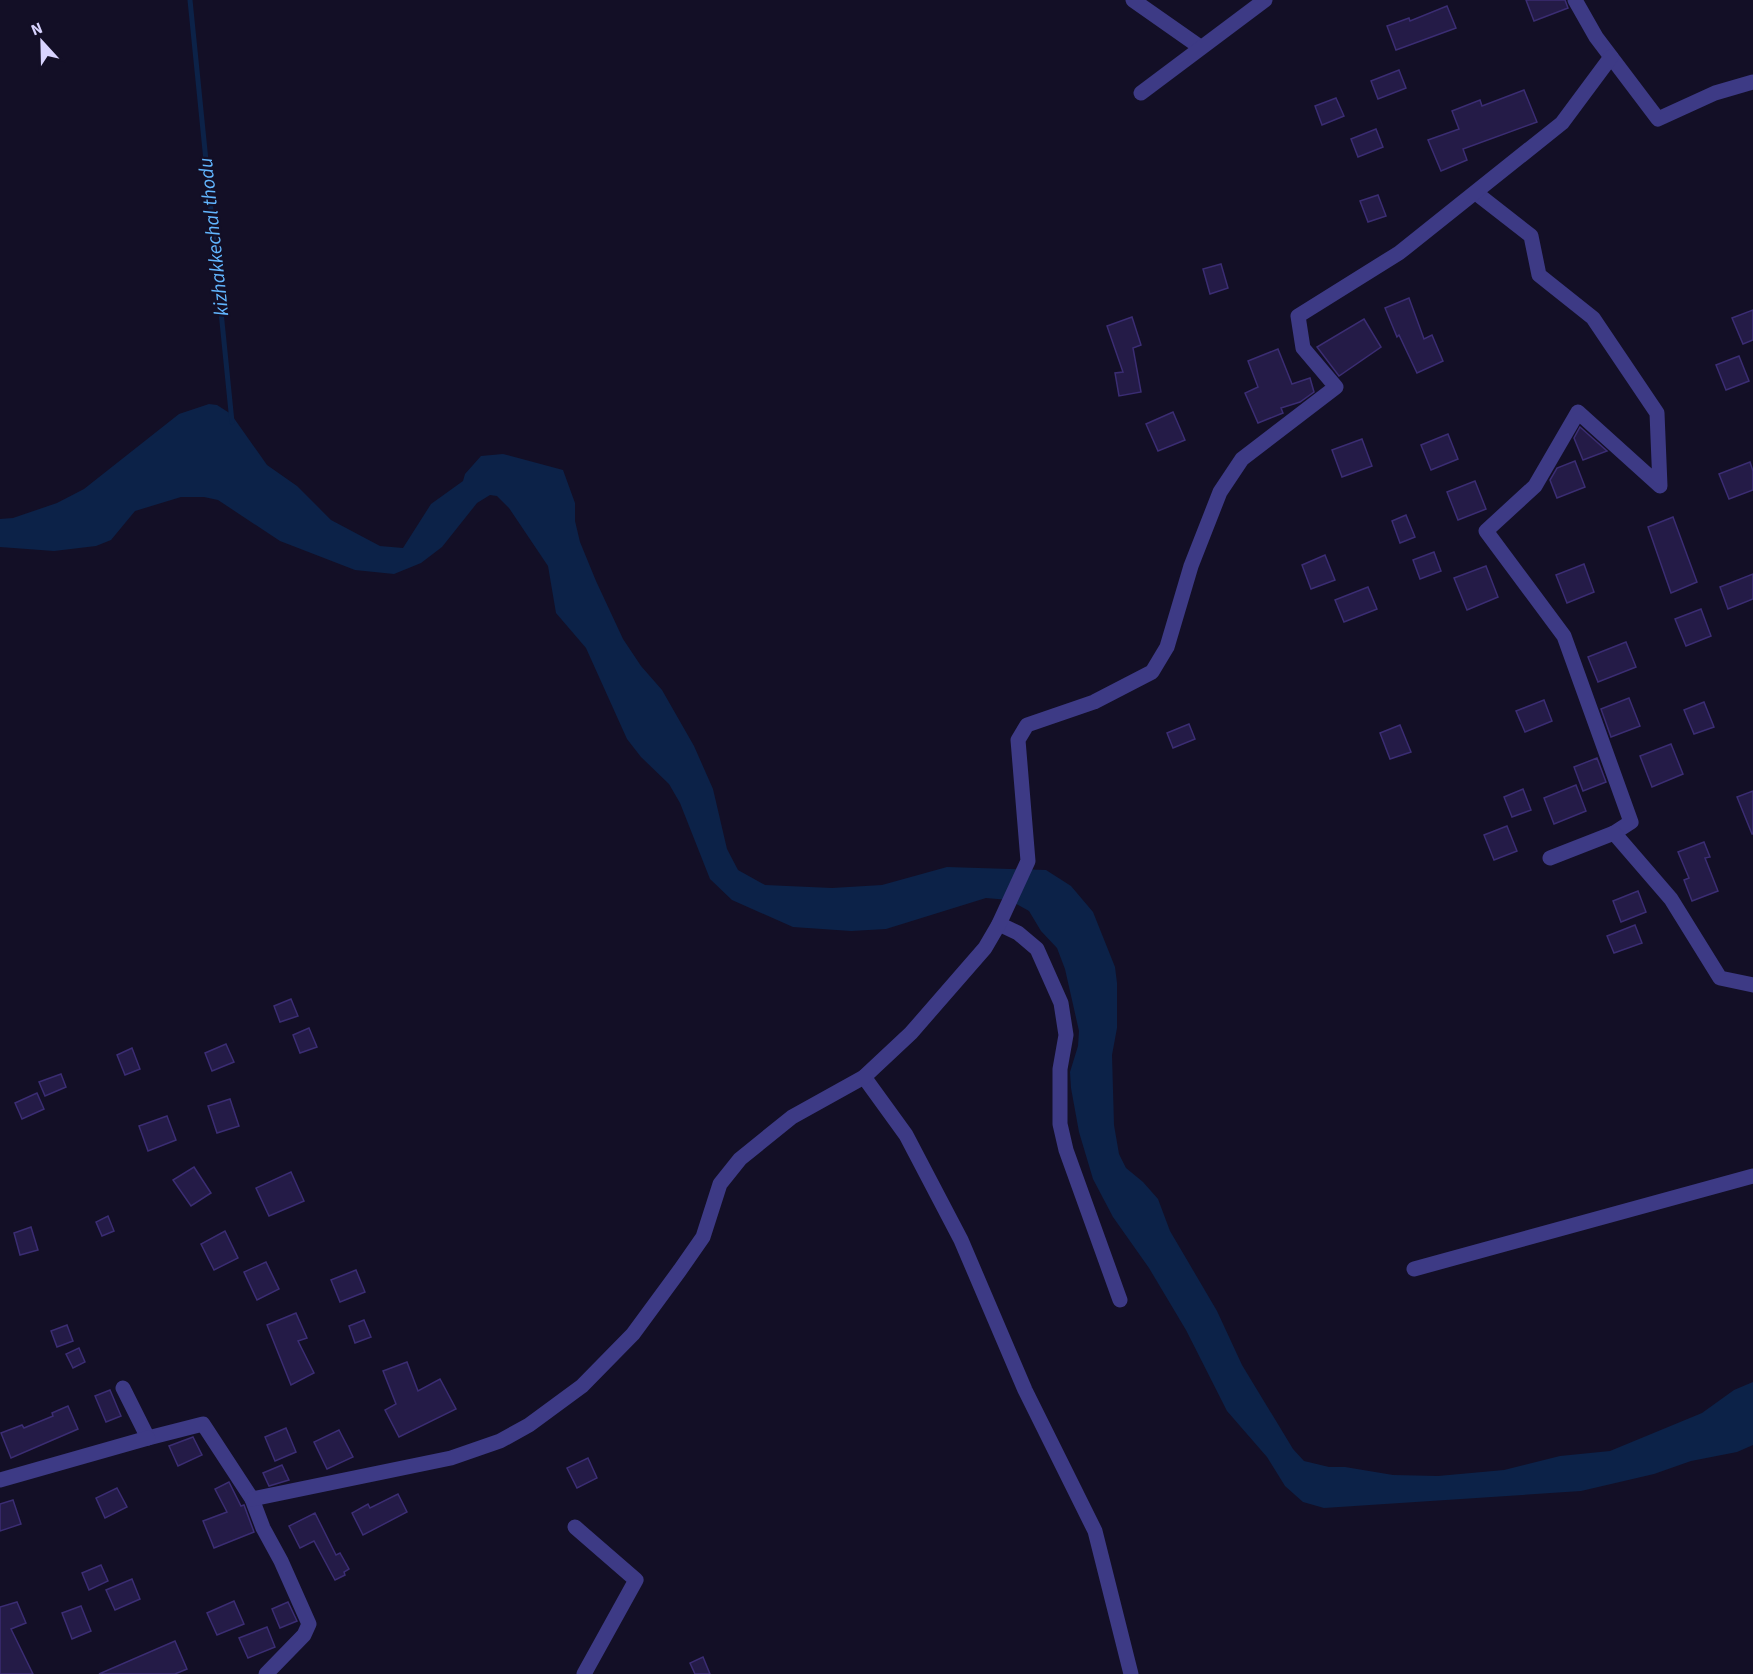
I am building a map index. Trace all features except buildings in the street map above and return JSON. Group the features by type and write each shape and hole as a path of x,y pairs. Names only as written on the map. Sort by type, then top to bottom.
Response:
{"street":[{"path":"1133,0 1200,47"},
{"path":"1141,93 1265,0"},
{"path":"1575,0 1611,57 1658,119 1714,93 1753,82"},
{"path":"252,1498 451,1458 500,1441 529,1425 582,1386 633,1334 703,1237 720,1184 740,1159 792,1117 864,1077 911,1033 985,948 1002,918 1028,861 1018,740 1028,725 1094,702 1152,672 1167,647 1191,566 1220,492 1242,459 1336,387 1303,348 1298,316 1400,252 1562,123 1611,57"},
{"path":"1476,193 1531,236 1539,275 1593,318 1657,413 1660,486 1578,412 1535,486 1486,531 1564,636 1631,822 1614,832 1550,858"},
{"path":"1614,832 1671,899 1720,978 1753,985"},
{"path":"1002,918 1037,949 1061,1003 1066,1035 1060,1069 1060,1124 1066,1150 1120,1300"},
{"path":"864,1077 906,1135 961,1240 1025,1390 1095,1531 1131,1674"},
{"path":"1414,1269 1753,1176"},
{"path":"123,1388 148,1438"},
{"path":"0,1480 203,1424 252,1498 263,1528 281,1561 309,1624 304,1635 266,1674"},
{"path":"575,1527 636,1580 584,1674"}],"water":[{"path":"209,404 217,405 231,414 267,465 297,486 331,520 380,546 403,548 431,504 463,481 465,474 481,456 503,454 563,470 575,503 575,521 580,542 596,581 623,639 641,666 662,690 694,746 713,789 727,849 738,870 765,885 832,888 882,885 947,867 1046,870 1071,886 1093,912 1115,967 1117,1028 1112,1055 1114,1125 1119,1154 1126,1168 1158,1199 1170,1231 1217,1311 1242,1365 1293,1449 1304,1461 1329,1467 1345,1467 1393,1475 1438,1476 1504,1470 1560,1456 1610,1451 1702,1413 1734,1390 1753,1382 1753,1445 1737,1452 1691,1461 1654,1474 1581,1491 1324,1508 1303,1502 1285,1486 1267,1457 1227,1411 1186,1330 1149,1268 1113,1217 1093,1179 1079,1132 1071,1088 1070,1072 1078,1046 1079,1031 1065,969 1057,948 1041,931 1029,911 1009,900 986,898 886,929 851,931 793,927 732,900 710,879 680,803 669,784 641,757 627,739 586,648 556,613 548,566 509,508 497,496 490,495 477,503 442,547 421,563 394,574 355,570 280,541 218,500 204,497 181,497 135,511 111,540 96,546 54,551 0,547 0,519 13,518 57,503 84,489 179,414"}],"waterway":[{"name":"kizhakkechal thodu","path":"190,0 232,422"}]}
